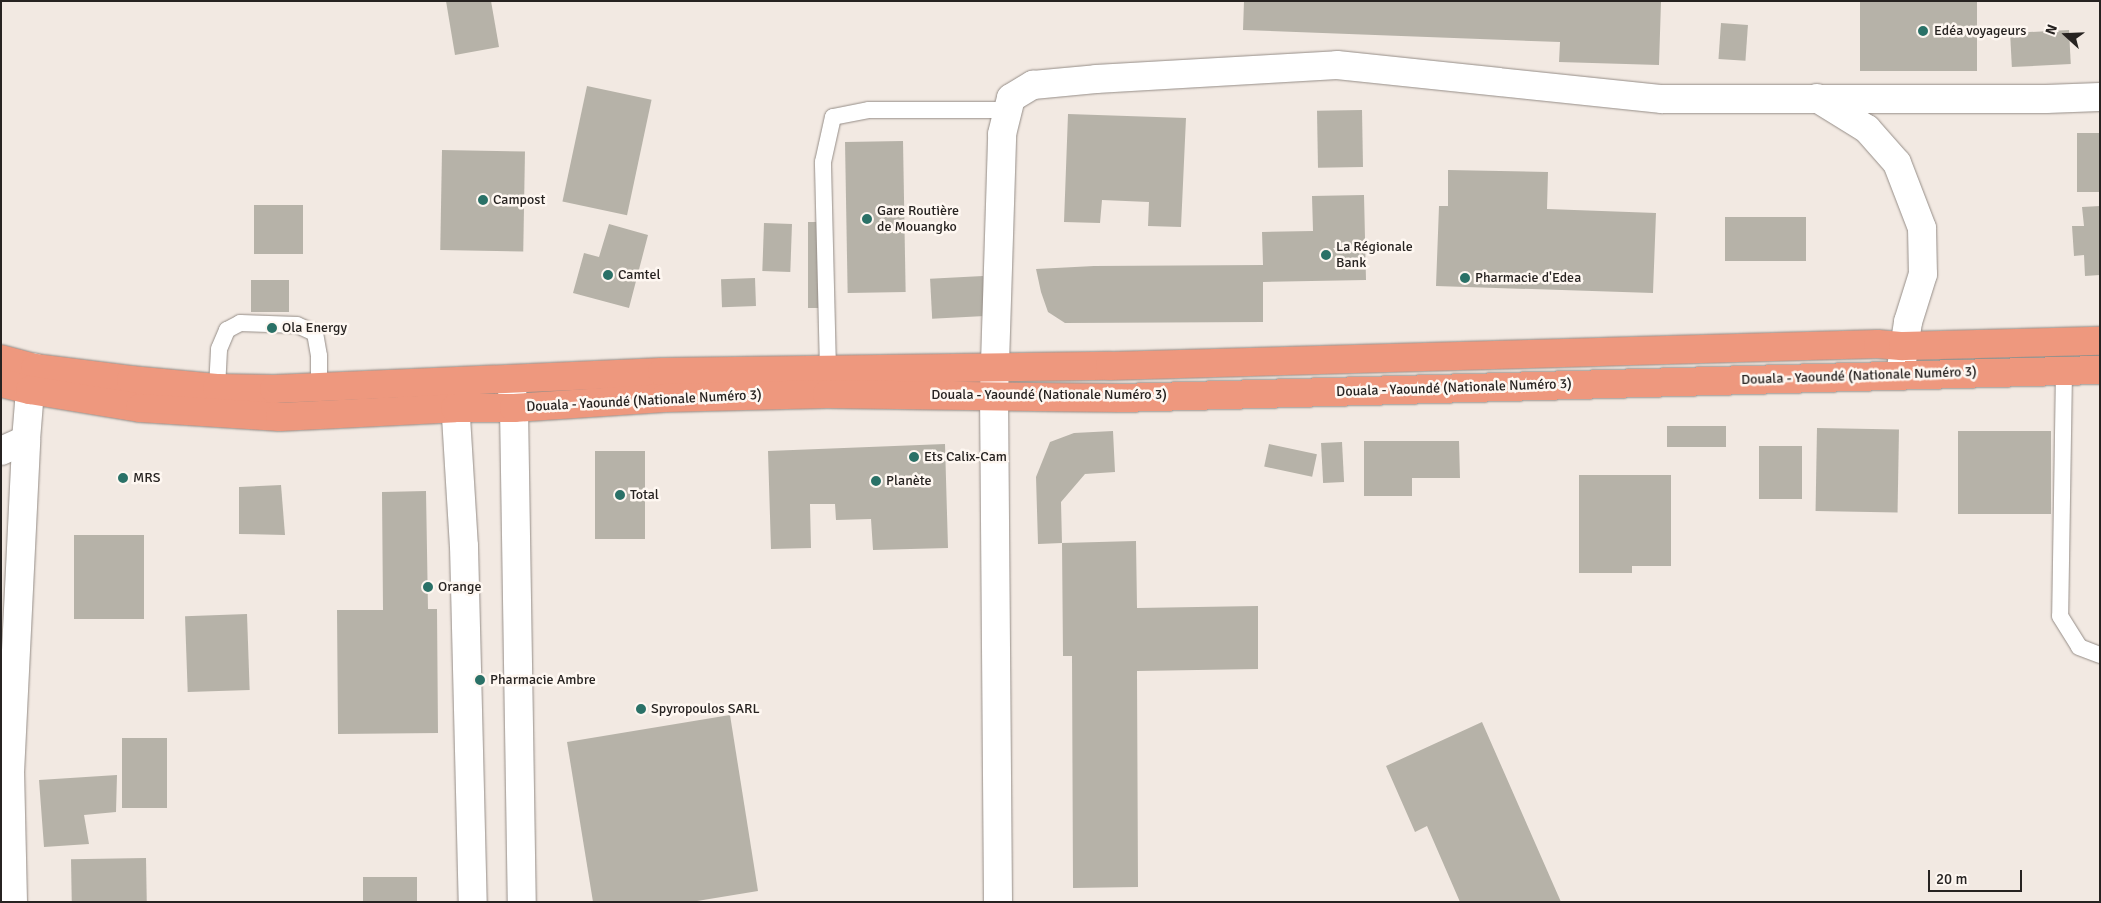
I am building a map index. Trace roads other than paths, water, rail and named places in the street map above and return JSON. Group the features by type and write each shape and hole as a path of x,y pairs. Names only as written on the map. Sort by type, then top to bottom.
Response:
{"highway":[{"name":"Douala - Yaoundé (Nationale Numéro 3)","path":"1,384 32,379 217,388 319,388 454,380 662,372 995,368 1878,344 1903,346 2100,341"},
{"name":"Douala - Yaoundé (Nationale Numéro 3)","path":"1,359 32,379 140,408 280,417 455,408 514,408 665,398 827,394 1120,398 2100,370"}],"street":[{"path":"998,902 994,395 1002,134 1011,98 1032,85 1096,79 1337,64 1662,98 2046,99 2100,97"},
{"path":"1818,98 1867,129 1897,163 1922,228 1923,274 1908,322 1900,375"},
{"path":"511,378 514,408 522,902"},
{"path":"13,902 10,773 26,440 32,379"},
{"path":"454,380 464,546 474,902"},
{"path":"1,451 26,440"}],"lane":[{"path":"828,370 823,162 833,117 869,110 1008,110"},
{"path":"217,388 219,349 227,330 240,323 297,324 315,333 319,356 319,388"},
{"path":"2064,371 2060,616 2079,648 2100,655"}],"place":[{"name":"Edéa voyageurs","path":"1923,31"},
{"name":"Campost","path":"483,200"},
{"name":"Gare Routière de Mouangko","path":"867,219"},
{"name":"La Régionale Bank","path":"1326,255"},
{"name":"Camtel","path":"608,275"},
{"name":"Pharmacie d'Edea","path":"1465,278"},
{"name":"Ola Energy","path":"272,328"},
{"name":"Ets Calix-Cam","path":"914,457"},
{"name":"MRS","path":"123,478"},
{"name":"Planète","path":"876,481"},
{"name":"Total","path":"620,495"},
{"name":"Orange","path":"428,587"},
{"name":"Pharmacie Ambre","path":"480,680"},
{"name":"Spyropoulos SARL","path":"641,709"}]}
